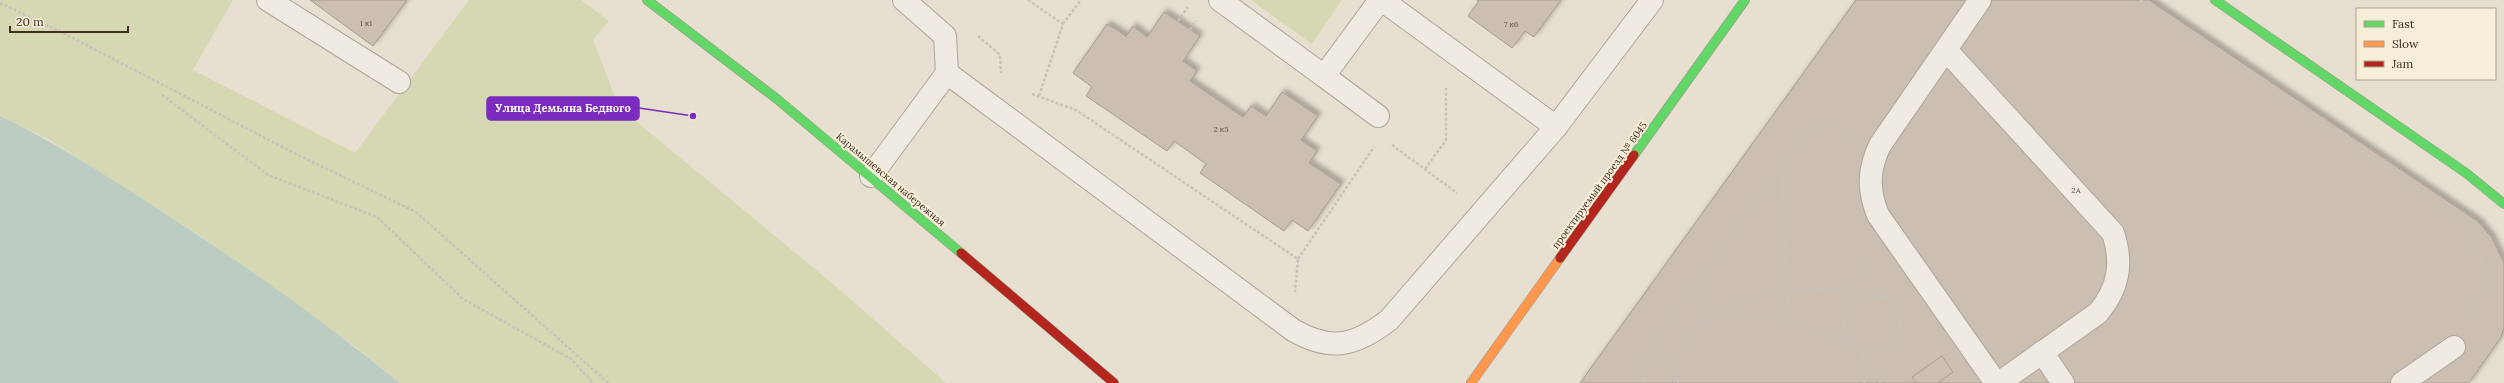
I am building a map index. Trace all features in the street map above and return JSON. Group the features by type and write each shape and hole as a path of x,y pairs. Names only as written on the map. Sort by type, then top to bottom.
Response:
{"street":[{"name":"Карамышевская набережная","path":"647,0 777,99 871,176 1114,383"},
{"name":"проектируемый проезд № 6045","path":"1473,382 1745,0"},
{"path":"2216,0 2466,173 2504,204"}],"lane":[{"path":"268,0 399,82"},
{"path":"871,176 947,73 945,36 904,0"},
{"path":"1220,0 1378,116"},
{"path":"1324,76 1381,0 1556,127"},
{"path":"947,73 1292,330 1324,344 1340,344 1355,341 1373,332 1389,320 1556,127 1652,0"},
{"path":"1946,50 2113,233 2116,244 2119,270 2116,285 2108,302 2098,313 1998,383 1878,215 1871,193 1870,182 1875,155 1946,50 1980,0"},
{"path":"2402,383 2454,347"},
{"path":"2042,352 2063,383"}],"path":[{"path":"1028,0 1063,24"},
{"path":"1038,96 1063,24 1081,0"},
{"path":"2140,0 2462,220 2477,242 2481,254 2483,275 2481,288 2473,306 2448,329 2448,338 2454,347"},
{"path":"0,3 66,34 293,152 416,212 596,369 608,383"},
{"path":"1178,21 1189,5"},
{"path":"976,35 1000,55 1001,78"},
{"path":"1425,169 1446,140 1445,46"},
{"path":"1027,92 1076,110 1298,260"},
{"path":"162,95 268,175 377,217 463,299 571,359 593,383"},
{"path":"1643,383 1642,366 1645,357 1813,123 1820,120 1875,155"},
{"path":"1292,330 1298,260 1376,143"},
{"path":"1782,165 1788,320"},
{"path":"1692,290 1714,312"},
{"path":"1678,383 1675,363 1685,339 1695,328 1714,312 1743,299 1787,292 1845,290 1946,312"},
{"path":"1695,328 1709,320 1724,317 1760,316 1788,320 1851,343 1862,351 1875,353 1888,349 1898,339 1902,326 1899,312 1890,302 1878,296 1863,296 1852,304 1844,316 1844,331 1851,343"},
{"path":"1862,351 1862,359 1881,383"},
{"path":"1645,357 1675,363"},
{"path":"1864,383 1870,371"}],"green space":[{"path":"0,0 233,0 193,70 355,153 469,0 581,0 609,21 593,40 619,107 840,290 946,383 400,383 357,348 202,237 48,139 0,116"},
{"path":"1251,0 1342,0 1312,44"}],"shaded area":[{"path":"0,116 73,155 210,243 307,311 400,383 0,383"}],"building":[{"path":"310,0 407,0 373,46"},
{"path":"1477,0 1561,0 1534,37 1525,31 1512,48 1468,16 1479,1"},
{"path":"1856,0 2149,0 2479,222 2492,238 2504,263 2504,327 2501,337 2469,383 1580,383"},
{"path":"1164,12 1200,36 1183,61 1197,71 1190,81 1243,117 1251,106 1266,116 1282,92 1318,116 1301,140 1317,151 1309,163 1341,184 1308,231 1292,220 1284,231 1200,173 1206,164 1174,141 1167,151 1086,96 1092,87 1073,73 1107,24 1126,36 1133,26 1147,37"},
{"path":"1942,356 1953,372 1938,383 1916,383 1912,377"}],"traffic: fast":[{"path":"647,0 777,99 961,253"},
{"path":"1634,155 1745,0"},
{"path":"2215,0 2466,173 2504,204"}],"traffic: slow":[{"path":"1471,383 1560,258"}],"traffic: jam":[{"path":"1560,258 1634,155"},
{"path":"961,253 1114,383"}],"place":[{"name":"Улица Демьяна Бедного","path":"693,116"}]}
